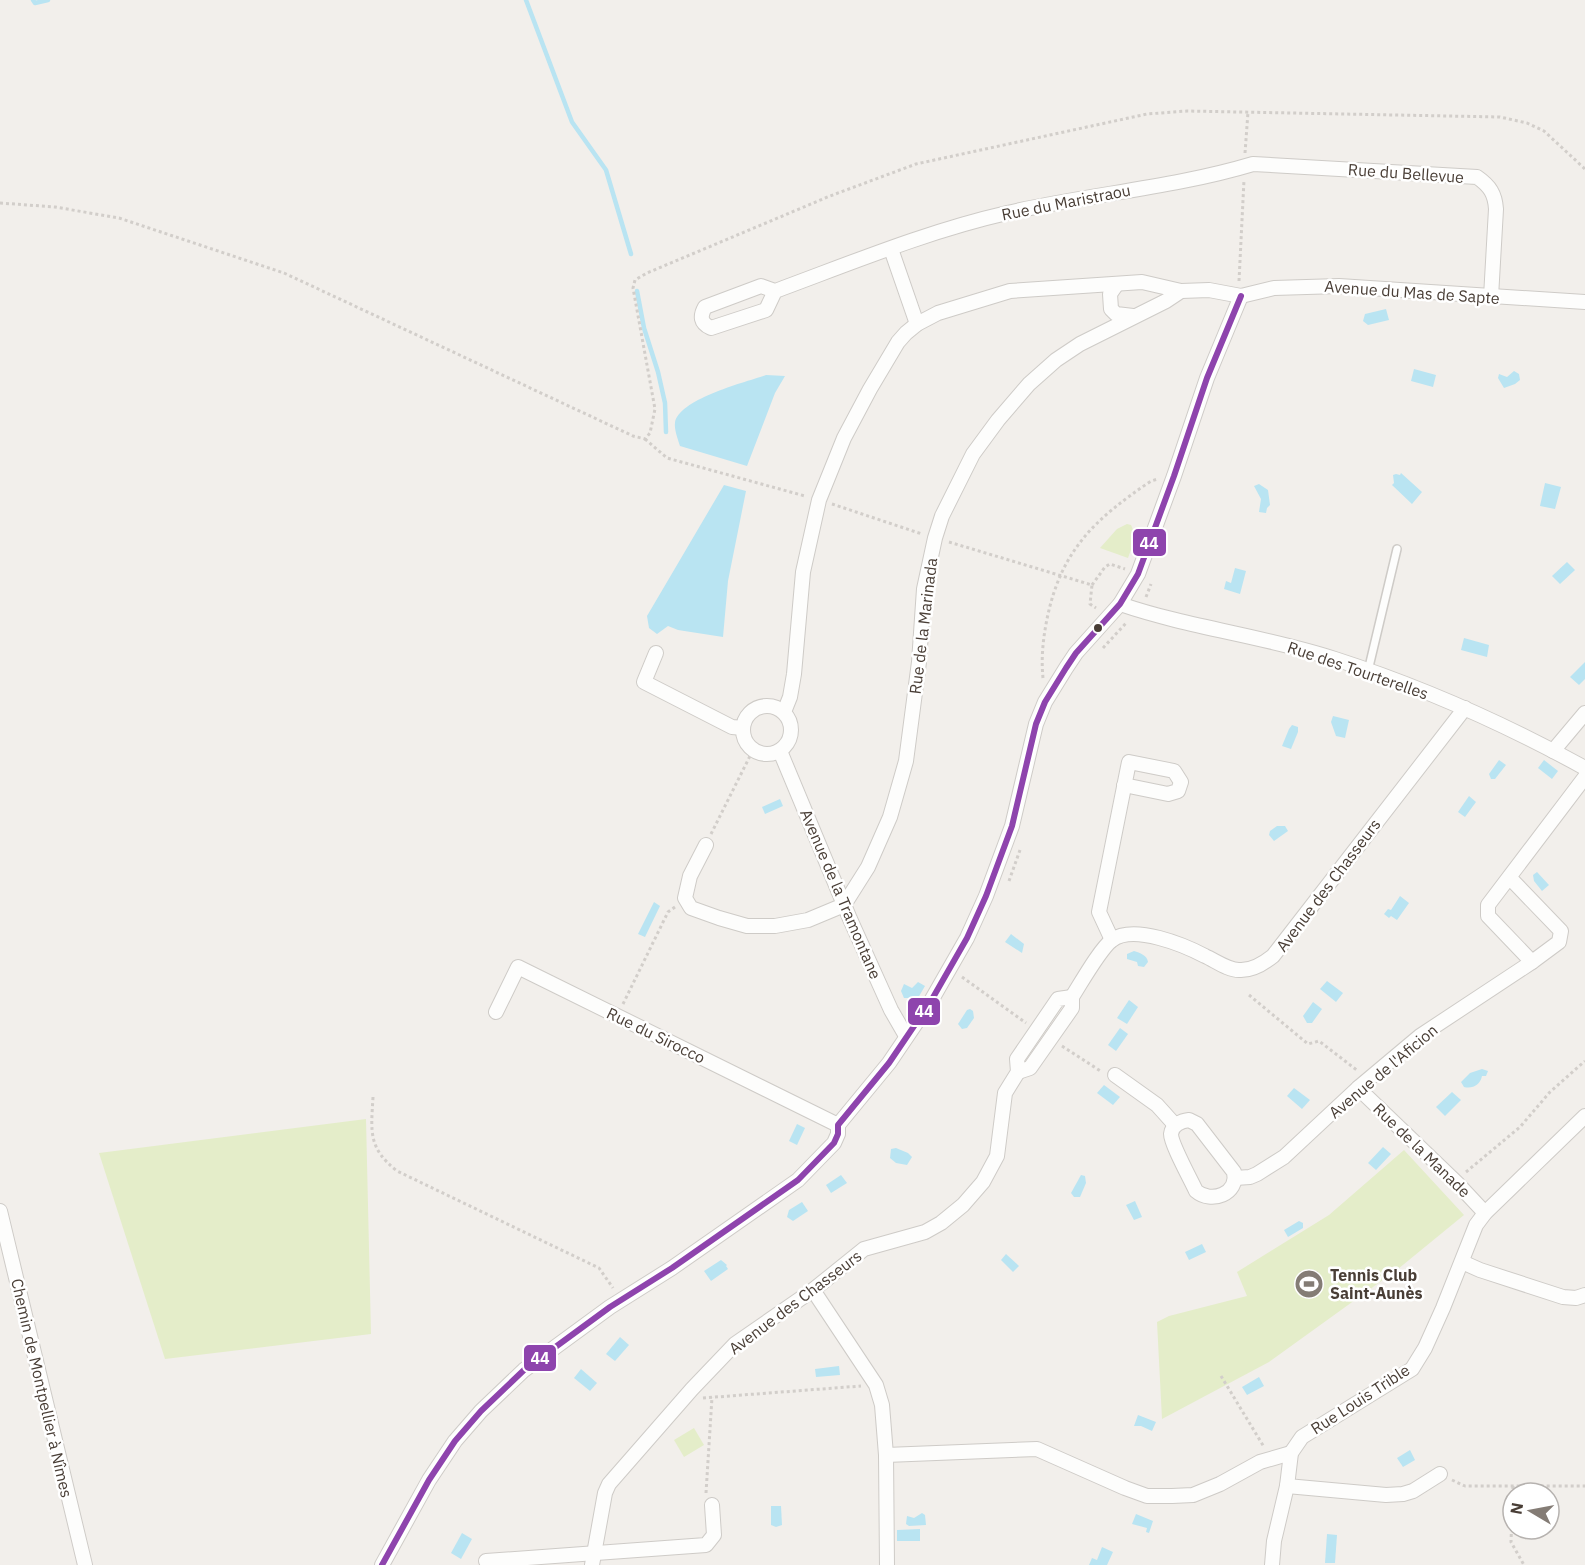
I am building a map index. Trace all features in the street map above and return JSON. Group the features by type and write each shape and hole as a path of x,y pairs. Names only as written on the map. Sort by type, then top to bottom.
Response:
{"street":[{"name":"Rue du Bellevue","path":"1244,166 1272,164 1478,177 1488,184 1495,197 1491,297"},
{"name":"Rue du Maristraou","path":"775,291 766,310 711,328 701,319 701,313 705,307 761,286 775,291 891,249 1006,213 1218,174 1244,166"},
{"path":"891,249 917,324"},
{"path":"784,711 795,674 803,572 819,500 844,438 898,342 917,324 948,309 1010,291 1151,283 1181,291"},
{"path":"1117,284 1110,294 1111,309 1116,314 1133,316"},
{"name":"Avenue du Mas de Sapte","path":"1240,296 1274,288 1339,286 1585,302"},
{"name":"Rue de la Marinada","path":"844,905 868,867 890,817 906,761 917,678 924,589 935,538 956,485 984,437 1029,384 1056,360 1080,344 1166,301 1181,291 1209,290 1240,296"},
{"path":"382,1565 429,1480 455,1442 481,1411 524,1370 621,1299 672,1268 798,1180 834,1143 838,1134 838,1125 889,1063 931,1001 949,971 986,896 1012,826 1036,723 1049,696 1076,653 1119,604 1138,574 1207,378 1240,296"},
{"name":"Rue des Tourterelles","path":"1119,604 1142,612 1264,639 1336,659 1465,708 1585,768"},
{"path":"656,653 644,682 732,727 743,728"},
{"path":"770,705 784,711 789,717 792,732 790,740 780,751 766,754 753,750 743,736 745,720 755,709 770,705"},
{"name":"Avenue des Chasseurs","path":"593,1559 605,1493 609,1484 683,1399 735,1344 813,1290 864,1250 925,1232 941,1223 963,1205 983,1182 997,1156 1005,1093 1018,1072 1030,1068 1072,1008 1072,997 1113,939 1126,935 1151,936 1203,954 1232,969 1239,970 1263,964 1282,946 1348,856 1465,708"},
{"path":"1553,751 1585,713"},
{"name":"Avenue de la Tramontane","path":"780,751 844,905 891,1010 906,1036"},
{"path":"1532,962 1488,916 1488,905 1585,777"},
{"path":"1113,939 1099,912 1124,785"},
{"path":"706,844 690,876 685,898 691,908 747,926 775,926 808,920 844,905"},
{"name":"Avenue de l'Aficion","path":"1235,1178 1250,1178 1284,1157 1420,1036 1559,942 1561,931 1509,877"},
{"name":"Rue du Sirocco","path":"496,1012 518,967 838,1125"},
{"path":"1115,1075 1156,1105 1175,1125"},
{"name":"Rue de la Manade","path":"1364,1084 1485,1213"},
{"name":"Rue Louis Trible","path":"1291,1453 1302,1437 1412,1369 1425,1348 1476,1225 1485,1213 1585,1116"},
{"path":"1189,1120 1197,1124 1231,1166 1235,1178 1222,1196 1210,1198 1199,1194 1173,1142 1171,1132 1175,1125 1189,1120"},
{"name":"Chemin de Montpellier à Nîmes","path":"0,1211 85,1565"},
{"path":"1462,1262 1563,1297 1576,1298 1585,1295"},
{"path":"813,1290 876,1385 882,1405 886,1455 887,1565"},
{"path":"886,1455 1037,1449 1147,1496 1172,1496 1193,1495 1220,1484 1260,1462 1291,1453 1287,1486 1274,1541 1272,1565"},
{"path":"1287,1486 1386,1495 1403,1494 1413,1491 1440,1474"},
{"path":"486,1561 593,1559 706,1545 714,1535 712,1505"}],"lane":[{"path":"1368,671 1397,549"}],"path":[{"path":"645,439 650,433 655,409 633,288 635,280 830,196 916,164 1147,114 1187,111 1500,117 1527,123 1545,131 1585,169"},
{"path":"0,203 55,207 119,218 167,232 284,273 633,436 645,439 668,458 819,500"},
{"path":"1049,696 1044,684 1041,664 1043,641 1050,603 1069,558 1089,530 1116,505 1151,481 1174,476"},
{"path":"1108,618 1090,604 1092,585 1110,564 1138,574"},
{"path":"1065,577 1092,585"},
{"path":"706,844 753,750"},
{"path":"617,1016 668,912 685,898"},
{"path":"1249,995 1308,1044 1319,1041 1364,1084"},
{"path":"1457,1183 1464,1173 1520,1127 1550,1092 1585,1061"},
{"path":"373,1097 371,1134 382,1160 397,1172 599,1268 621,1299"},
{"path":"1221,1376 1271,1459"},
{"path":"683,1399 876,1385"},
{"path":"712,1397 706,1493 712,1505"},
{"path":"1440,1474 1465,1486 1501,1486"},
{"path":"1561,1486 1585,1486"},
{"path":"1510,1541 1524,1565"}],"green space":[{"path":"1127,524 1131,525 1134,532 1128,558 1100,548 1117,529"},
{"path":"366,1119 371,1334 165,1359 99,1153"},
{"name":"Tennis Club Saint-Aunès","path":"1404,1150 1464,1215 1398,1269 1269,1362 1162,1419 1157,1322 1169,1316 1247,1296 1237,1272 1329,1215"},
{"path":"694,1428 704,1445 684,1457 674,1440"}],"water":[{"path":"1386,309 1389,320 1368,325 1363,321 1365,314"},
{"path":"1414,369 1436,375 1433,387 1411,381"},
{"path":"1514,371 1519,374 1520,380 1504,388 1498,378 1499,374 1507,377"},
{"path":"766,375 785,376 775,393 747,466 680,446 675,423 679,414 688,406 729,387"},
{"path":"1401,473 1422,492 1412,504 1392,485 1393,475"},
{"path":"1545,483 1561,487 1555,509 1540,506"},
{"path":"1259,484 1268,490 1270,505 1266,513 1259,512 1261,499 1254,486"},
{"path":"724,485 746,491 728,581 723,637 678,630 668,626 657,634 649,628 647,616"},
{"path":"1567,562 1575,570 1560,584 1552,576"},
{"path":"1235,568 1246,571 1240,594 1224,589 1226,581 1231,583"},
{"path":"1464,638 1489,645 1487,657 1461,650"},
{"path":"1585,662 1585,679 1579,685 1570,677"},
{"path":"1333,716 1349,720 1345,738 1336,736 1331,722"},
{"path":"1292,725 1298,727 1298,732 1291,749 1282,746"},
{"path":"1499,760 1506,765 1495,779 1491,779 1489,774"},
{"path":"1544,760 1558,771 1552,779 1538,768"},
{"path":"1469,796 1476,802 1465,817 1458,812"},
{"path":"780,799 783,806 765,814 762,807"},
{"path":"1277,826 1285,826 1288,831 1274,841 1269,835 1270,831"},
{"path":"1537,872 1549,885 1542,891 1534,881 1533,875"},
{"path":"1400,896 1409,903 1397,920 1391,916 1389,918 1384,914 1388,909 1391,910"},
{"path":"654,902 660,906 645,937 638,934"},
{"path":"1011,934 1024,944 1022,953 1005,942"},
{"path":"1134,951 1146,958 1148,962 1144,967 1127,959 1127,954"},
{"path":"1327,981 1343,993 1336,1002 1320,989"},
{"path":"918,982 925,986 918,998 904,998 901,991 904,984 912,988"},
{"path":"1129,1000 1138,1007 1127,1024 1117,1018"},
{"path":"1313,1002 1322,1009 1312,1023 1307,1023 1303,1016"},
{"path":"970,1009 973,1011 974,1018 967,1028 962,1029 958,1024"},
{"path":"1120,1028 1128,1034 1116,1051 1108,1045"},
{"path":"1482,1069 1488,1071 1476,1086 1464,1087 1461,1082 1470,1073"},
{"path":"1104,1085 1120,1097 1113,1105 1097,1093"},
{"path":"1294,1088 1310,1100 1302,1109 1287,1096"},
{"path":"1452,1092 1461,1100 1445,1116 1436,1107"},
{"path":"797,1124 805,1128 797,1145 789,1141"},
{"path":"1383,1147 1391,1154 1376,1170 1368,1163"},
{"path":"896,1148 912,1157 907,1165 896,1163 890,1158 891,1149"},
{"path":"841,1175 847,1183 831,1193 826,1185"},
{"path":"1081,1175 1085,1176 1086,1183 1080,1197 1074,1197 1071,1193"},
{"path":"1135,1201 1142,1217 1134,1220 1126,1205"},
{"path":"802,1202 808,1211 793,1221 787,1217 789,1210"},
{"path":"1299,1221 1303,1223 1303,1228 1288,1237 1284,1230"},
{"path":"1202,1244 1206,1252 1189,1260 1185,1252"},
{"path":"1006,1254 1019,1266 1013,1272 1001,1260"},
{"path":"721,1260 728,1269 711,1281 704,1271"},
{"path":"620,1337 629,1345 615,1361 606,1354"},
{"path":"839,1366 840,1375 816,1377 815,1369"},
{"path":"581,1369 597,1383 590,1391 574,1378"},
{"path":"1259,1377 1264,1386 1247,1395 1242,1387"},
{"path":"1138,1415 1156,1422 1152,1431 1141,1426 1134,1426"},
{"path":"1410,1450 1415,1460 1403,1467 1397,1458"},
{"path":"771,1506 781,1506 782,1525 776,1527 771,1525"},
{"path":"922,1513 925,1515 926,1525 909,1526 906,1524 907,1516 914,1518"},
{"path":"1136,1514 1153,1521 1149,1533 1146,1532 1147,1528 1132,1524"},
{"path":"920,1529 920,1541 897,1541 897,1530"},
{"path":"462,1533 472,1539 461,1559 451,1553"},
{"path":"1327,1534 1337,1535 1335,1563 1325,1563"},
{"path":"1102,1547 1113,1552 1107,1565 1089,1565 1092,1558 1097,1560"}],"waterway":[{"path":"33,0 35,3 48,0"},
{"path":"526,0 572,122 606,170 631,254"},
{"path":"637,291 644,328 665,403 666,432"}],"transit line":[{"name":"44","path":"382,1565 429,1480 455,1441 481,1411 524,1370 610,1307 672,1268 798,1180 834,1143 838,1134 838,1125 889,1063 931,1001 967,938 986,896 1012,826 1036,724 1045,702 1076,653 1120,604 1138,574 1207,378 1241,296"}],"place":[{"name":"Tennis Club Saint-Aunès","path":"1309,1284"}]}
